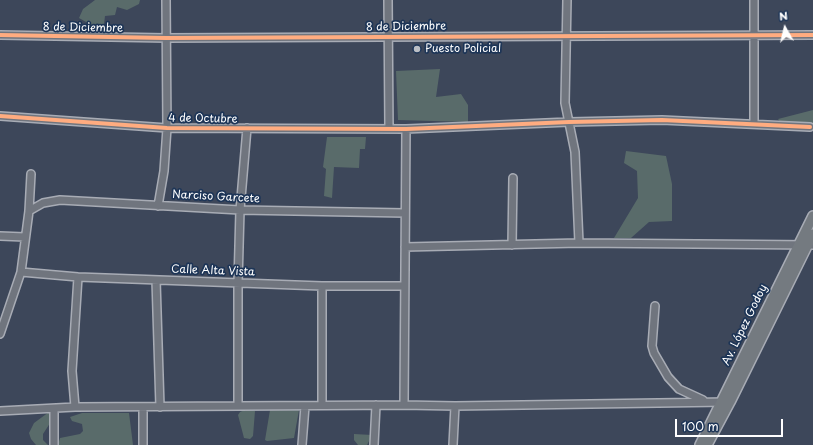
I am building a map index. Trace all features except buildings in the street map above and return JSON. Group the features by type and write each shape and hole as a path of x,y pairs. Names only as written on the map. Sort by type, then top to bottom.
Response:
{"main road":[{"name":"Av. López Godoy","path":"700,445 726,402 806,245 813,216"},
{"path":"806,245 813,234"},
{"path":"707,445 726,402"}],"street":[{"path":"158,206 164,171 167,128 166,0"},
{"path":"388,0 389,129"},
{"path":"567,0 565,103 575,152 579,243"},
{"path":"754,0 754,124"},
{"name":"8 de Diciembre","path":"0,35 166,38 813,34"},
{"name":"4 de Octubre","path":"0,116 167,128 406,129 569,122 662,120 810,128"},
{"path":"238,406 238,283 240,210 246,128"},
{"path":"404,405 406,129"},
{"path":"0,334 21,272 29,210 31,174"},
{"path":"512,245 513,178"},
{"name":"Narciso Garcete","path":"29,210 43,203 60,200 240,210 405,213"},
{"path":"0,236 25,237"},
{"path":"405,247 579,243 806,245"},
{"name":"Calle Alta Vista","path":"21,272 78,277 238,283 322,286 404,286"},
{"path":"75,407 72,371 78,277"},
{"path":"156,280 160,408"},
{"path":"322,286 322,405"},
{"path":"655,306 652,336 654,353 668,377 679,389 706,402"},
{"path":"0,412 54,410 75,407 160,408 322,405 455,406 726,402"},
{"path":"374,445 376,405"},
{"path":"302,445 305,406"},
{"path":"453,445 455,406"},
{"path":"143,408 143,445"},
{"path":"54,410 54,445"}],"shaded area":[{"path":"95,0 140,0 139,4 127,10 117,7 115,15 105,16 104,24 95,27 79,18 83,9"},
{"path":"440,69 436,97 461,94 468,105 468,122 398,120 396,71"},
{"path":"813,110 813,127 782,124 778,119"},
{"path":"327,137 366,137 365,149 360,149 359,168 334,167 332,198 324,196 326,169 323,167"},
{"path":"626,151 666,156 672,184 672,221 649,222 631,238 614,238 638,198 637,171 624,163"},
{"path":"249,408 255,411 253,436 250,439 244,438 238,415 240,412"},
{"path":"298,409 294,438 265,440 270,410"},
{"path":"49,412 54,414 54,417 43,434 43,440 48,445 36,445 31,439 29,433 34,423"},
{"path":"82,413 129,413 133,445 58,445 60,438 80,434 83,431 82,424 72,421 70,417"},
{"path":"354,434 372,435 367,445 358,445 354,440"}],"cycle path":[{"path":"0,35 166,38 813,35"},
{"path":"0,116 167,128 406,129 569,122 662,120 810,127"}],"place":[{"name":"Puesto Policial","path":"417,49"}]}
